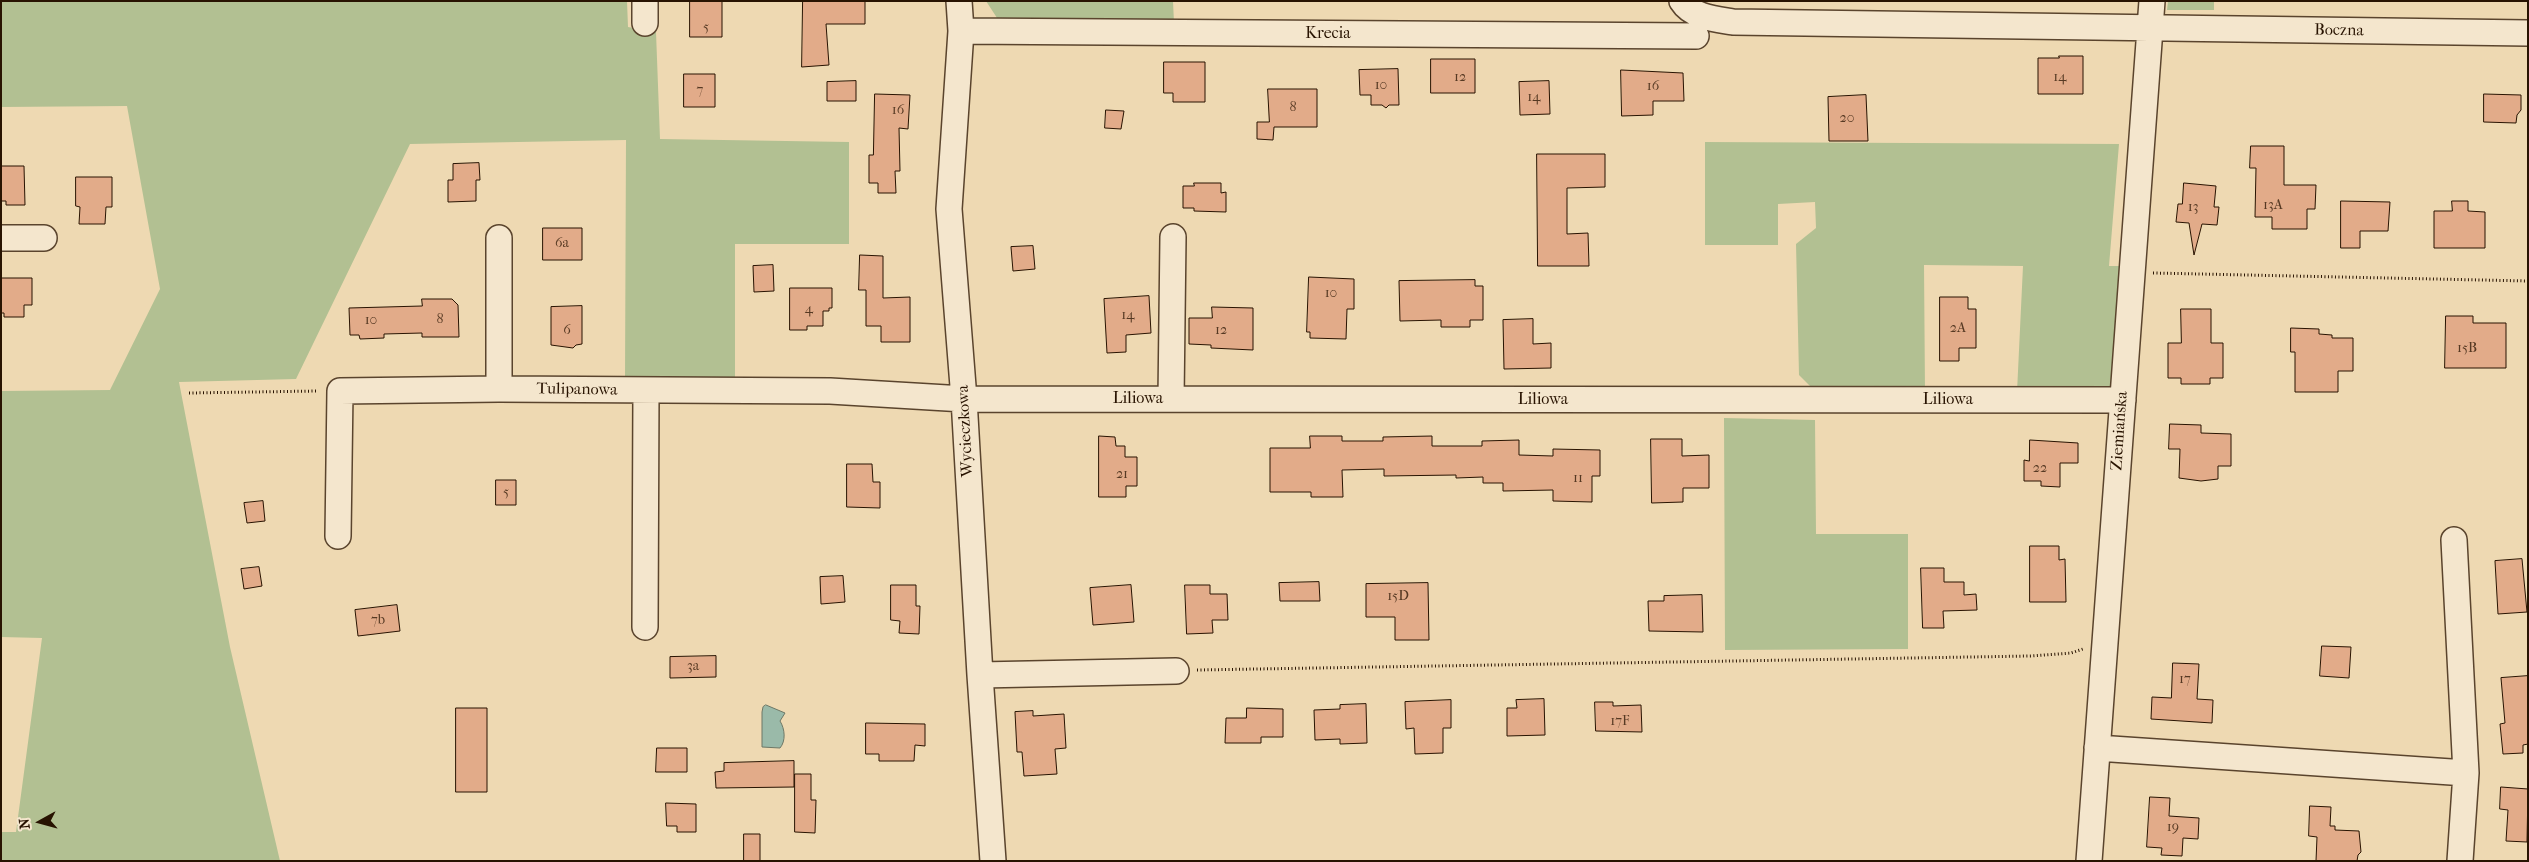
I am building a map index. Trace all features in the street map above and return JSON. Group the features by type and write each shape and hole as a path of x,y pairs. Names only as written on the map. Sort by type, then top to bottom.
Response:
{"street":[{"name":"Wycieczkowa","path":"960,1 961,31 949,209 964,399 993,861"},
{"name":"Boczna","path":"1682,1 1684,5 1705,17 1732,22 2528,33"},
{"name":"Ziemiańska","path":"2088,861 2152,1"},
{"name":"Krecia","path":"961,31 1696,36"},
{"path":"1,238 44,238"},
{"path":"499,238 499,389"},
{"path":"1171,399 1173,238"},
{"name":"Tulipanowa","path":"340,391 499,389 830,391 964,399"},
{"path":"645,627 646,390"},
{"path":"338,536 340,391"},
{"name":"Liliowa","path":"964,399 2122,400"},
{"path":"2454,540 2466,773 2460,861"},
{"path":"980,675 1176,670"},
{"path":"2097,748 2466,773"}],"path":[{"path":"2133,273 2528,281"},
{"path":"188,393 340,391"},
{"path":"1176,670 2030,656 2071,653 2105,642"}],"shaded area":[{"path":"1,1 627,1 628,27 656,32 660,139 849,142 849,244 735,244 735,379 625,378 626,140 410,144 296,379 179,382 230,647 280,861 1,861 1,832 16,832 42,638 1,637 1,391 110,390 160,289 127,106 1,107"},
{"path":"986,1 1173,1 1174,23 999,21"},
{"path":"2168,1 2214,1 2214,10 2167,10"},
{"path":"1705,142 2119,144 2109,266 2122,266 2110,393 2017,392 2023,266 1924,265 1925,392 1816,392 1799,375 1796,244 1816,228 1815,202 1778,204 1778,245 1705,245"},
{"path":"1724,418 1815,420 1816,534 1908,534 1908,649 1725,650"},
{"path":"766,705 785,713 780,721 784,735 780,748 762,747 762,712 763,707"}],"building":[{"path":"690,1 722,1 722,37 690,37"},
{"path":"803,1 865,1 865,24 826,24 829,65 802,67"},
{"path":"2059,56 2083,56 2083,94 2038,94 2038,58 2059,58"},
{"path":"1431,59 1475,59 1475,93 1431,93"},
{"path":"1164,62 1205,62 1205,102 1173,102 1173,93 1164,93"},
{"path":"1398,69 1399,105 1389,105 1386,108 1382,105 1371,105 1371,95 1360,95 1359,70"},
{"path":"1621,70 1683,73 1684,101 1653,101 1653,115 1622,116"},
{"path":"684,74 715,74 715,107 684,107"},
{"path":"856,81 856,101 827,101 827,82"},
{"path":"1549,81 1550,114 1520,115 1519,82"},
{"path":"1268,89 1317,89 1317,127 1274,127 1273,140 1257,139 1257,122 1269,122"},
{"path":"875,94 910,95 908,129 899,128 900,171 895,171 896,193 878,193 878,183 869,183 869,155 873,155"},
{"path":"2484,94 2521,95 2521,110 2517,115 2516,123 2484,122"},
{"path":"1866,95 1868,141 1829,141 1828,97"},
{"path":"1106,110 1124,111 1121,129 1105,128"},
{"path":"2251,146 2284,146 2284,185 2316,185 2315,209 2307,209 2307,229 2272,229 2272,217 2255,217 2256,168 2250,168"},
{"path":"1537,154 1605,154 1605,187 1567,188 1567,234 1588,233 1589,266 1538,266"},
{"path":"479,163 480,180 476,180 476,201 448,202 448,180 453,180 453,164"},
{"path":"1,166 24,166 25,205 6,205 6,201 1,201"},
{"path":"76,177 112,177 112,207 106,207 105,224 79,224 80,207 76,206"},
{"path":"1194,183 1221,183 1221,193 1226,192 1226,212 1194,211 1194,208 1183,208 1183,186 1194,186"},
{"path":"2184,183 2216,186 2214,207 2219,207 2217,225 2202,224 2194,255 2189,223 2176,222 2178,204 2182,204"},
{"path":"2341,201 2390,202 2388,231 2360,231 2360,248 2341,248"},
{"path":"2452,201 2468,201 2468,211 2485,212 2485,248 2434,248 2434,211 2452,211"},
{"path":"543,228 582,228 582,260 543,260"},
{"path":"1033,246 1035,269 1013,271 1011,247"},
{"path":"860,255 883,256 883,298 910,297 910,342 881,342 881,326 866,326 866,290 859,290"},
{"path":"773,265 774,291 754,292 753,266"},
{"path":"1309,277 1354,279 1354,309 1347,309 1346,339 1310,338 1310,332 1307,332"},
{"path":"1,278 32,278 32,305 24,305 24,317 4,317 4,313 1,313"},
{"path":"1475,280 1475,286 1483,286 1483,320 1470,320 1470,327 1441,327 1441,320 1400,321 1399,281"},
{"path":"790,288 832,288 832,308 829,308 829,311 823,311 823,326 807,326 807,330 790,330"},
{"path":"1149,296 1151,333 1126,335 1126,352 1107,353 1104,299"},
{"path":"1940,297 1968,297 1968,309 1976,309 1976,348 1959,348 1959,361 1940,361"},
{"path":"422,299 452,299 458,305 459,337 422,337 422,333 384,334 384,338 360,339 359,335 350,335 349,308 422,306"},
{"path":"582,306 582,344 576,345 573,348 551,345 551,307"},
{"path":"1212,307 1253,308 1253,350 1211,348 1211,345 1189,344 1189,318 1212,318"},
{"path":"2181,309 2211,309 2211,343 2223,343 2223,378 2210,378 2210,384 2181,384 2181,378 2168,378 2168,343 2181,343"},
{"path":"2446,316 2473,316 2473,323 2506,323 2506,368 2445,368"},
{"path":"1533,319 1533,344 1551,343 1551,368 1504,369 1503,320"},
{"path":"2291,328 2319,329 2319,334 2332,335 2332,338 2353,338 2353,371 2338,371 2338,392 2295,392 2295,352 2291,352"},
{"path":"2170,424 2201,425 2201,433 2231,434 2231,466 2218,466 2218,479 2201,481 2179,478 2180,449 2169,449"},
{"path":"1099,436 1115,437 1116,446 1125,446 1125,457 1137,457 1137,486 1126,486 1126,497 1099,497"},
{"path":"1310,436 1342,436 1342,441 1383,441 1383,437 1432,436 1432,446 1482,446 1482,441 1519,440 1519,455 1553,456 1553,449 1600,450 1600,476 1592,476 1592,502 1553,501 1553,490 1503,491 1503,483 1483,483 1483,477 1456,478 1456,475 1384,476 1384,469 1342,470 1343,497 1311,497 1311,492 1270,492 1270,448 1310,448"},
{"path":"1651,439 1682,439 1682,456 1709,455 1709,488 1683,488 1683,502 1652,503"},
{"path":"2030,440 2078,443 2078,463 2060,463 2060,487 2041,486 2041,481 2024,481 2024,460 2029,461"},
{"path":"847,464 872,464 873,482 880,482 880,508 847,507"},
{"path":"496,480 516,480 516,505 496,505"},
{"path":"263,501 265,521 247,523 244,503"},
{"path":"2030,546 2059,546 2059,560 2065,559 2066,602 2030,602"},
{"path":"2522,559 2527,612 2498,614 2495,561"},
{"path":"259,567 262,586 244,589 241,569"},
{"path":"1921,568 1944,568 1944,582 1964,582 1964,595 1976,594 1977,610 1943,611 1944,628 1923,628"},
{"path":"843,576 845,602 821,604 820,577"},
{"path":"1319,582 1320,601 1280,601 1279,583"},
{"path":"1428,583 1429,640 1395,640 1395,617 1366,617 1366,584"},
{"path":"891,585 916,585 916,606 920,606 919,634 899,633 900,621 891,620"},
{"path":"1131,585 1134,622 1093,625 1090,588"},
{"path":"1185,585 1210,585 1210,594 1227,594 1228,620 1212,620 1213,633 1187,634"},
{"path":"1702,595 1703,632 1649,631 1648,601 1664,601 1664,596"},
{"path":"397,605 400,631 358,636 355,610"},
{"path":"2322,646 2351,647 2349,678 2320,676"},
{"path":"716,656 716,677 670,678 670,657"},
{"path":"2173,663 2199,664 2197,699 2213,700 2212,723 2151,719 2152,697 2171,698"},
{"path":"2528,676 2528,744 2523,745 2523,753 2503,754 2500,724 2505,723 2501,678"},
{"path":"1544,699 1545,735 1507,736 1507,708 1517,708 1516,700"},
{"path":"1451,700 1451,728 1443,728 1443,753 1415,754 1414,728 1406,729 1405,702"},
{"path":"1595,702 1613,702 1613,706 1641,705 1642,732 1596,731"},
{"path":"1366,704 1367,743 1340,744 1340,739 1315,740 1314,710 1340,709 1340,705"},
{"path":"456,708 487,708 487,792 456,792"},
{"path":"1247,708 1283,709 1283,737 1261,737 1261,743 1225,743 1226,718 1246,718"},
{"path":"1033,711 1033,716 1064,714 1066,748 1055,749 1057,774 1024,776 1022,752 1017,752 1015,712"},
{"path":"866,723 925,724 925,746 915,745 914,761 879,761 879,754 866,754"},
{"path":"657,748 687,748 687,772 656,772"},
{"path":"794,761 794,787 716,788 715,772 724,771 724,763"},
{"path":"795,774 811,774 811,800 816,800 815,833 795,832"},
{"path":"2501,787 2528,789 2527,842 2506,841 2508,810 2500,809"},
{"path":"2150,797 2170,798 2169,816 2199,818 2198,839 2183,838 2182,856 2161,855 2162,848 2147,847"},
{"path":"666,803 696,804 696,832 677,832 677,826 667,826"},
{"path":"2310,806 2331,807 2330,826 2335,826 2335,830 2359,831 2361,852 2358,855 2357,861 2316,861 2317,837 2309,836"},
{"path":"744,834 760,834 760,861 744,861"}]}
